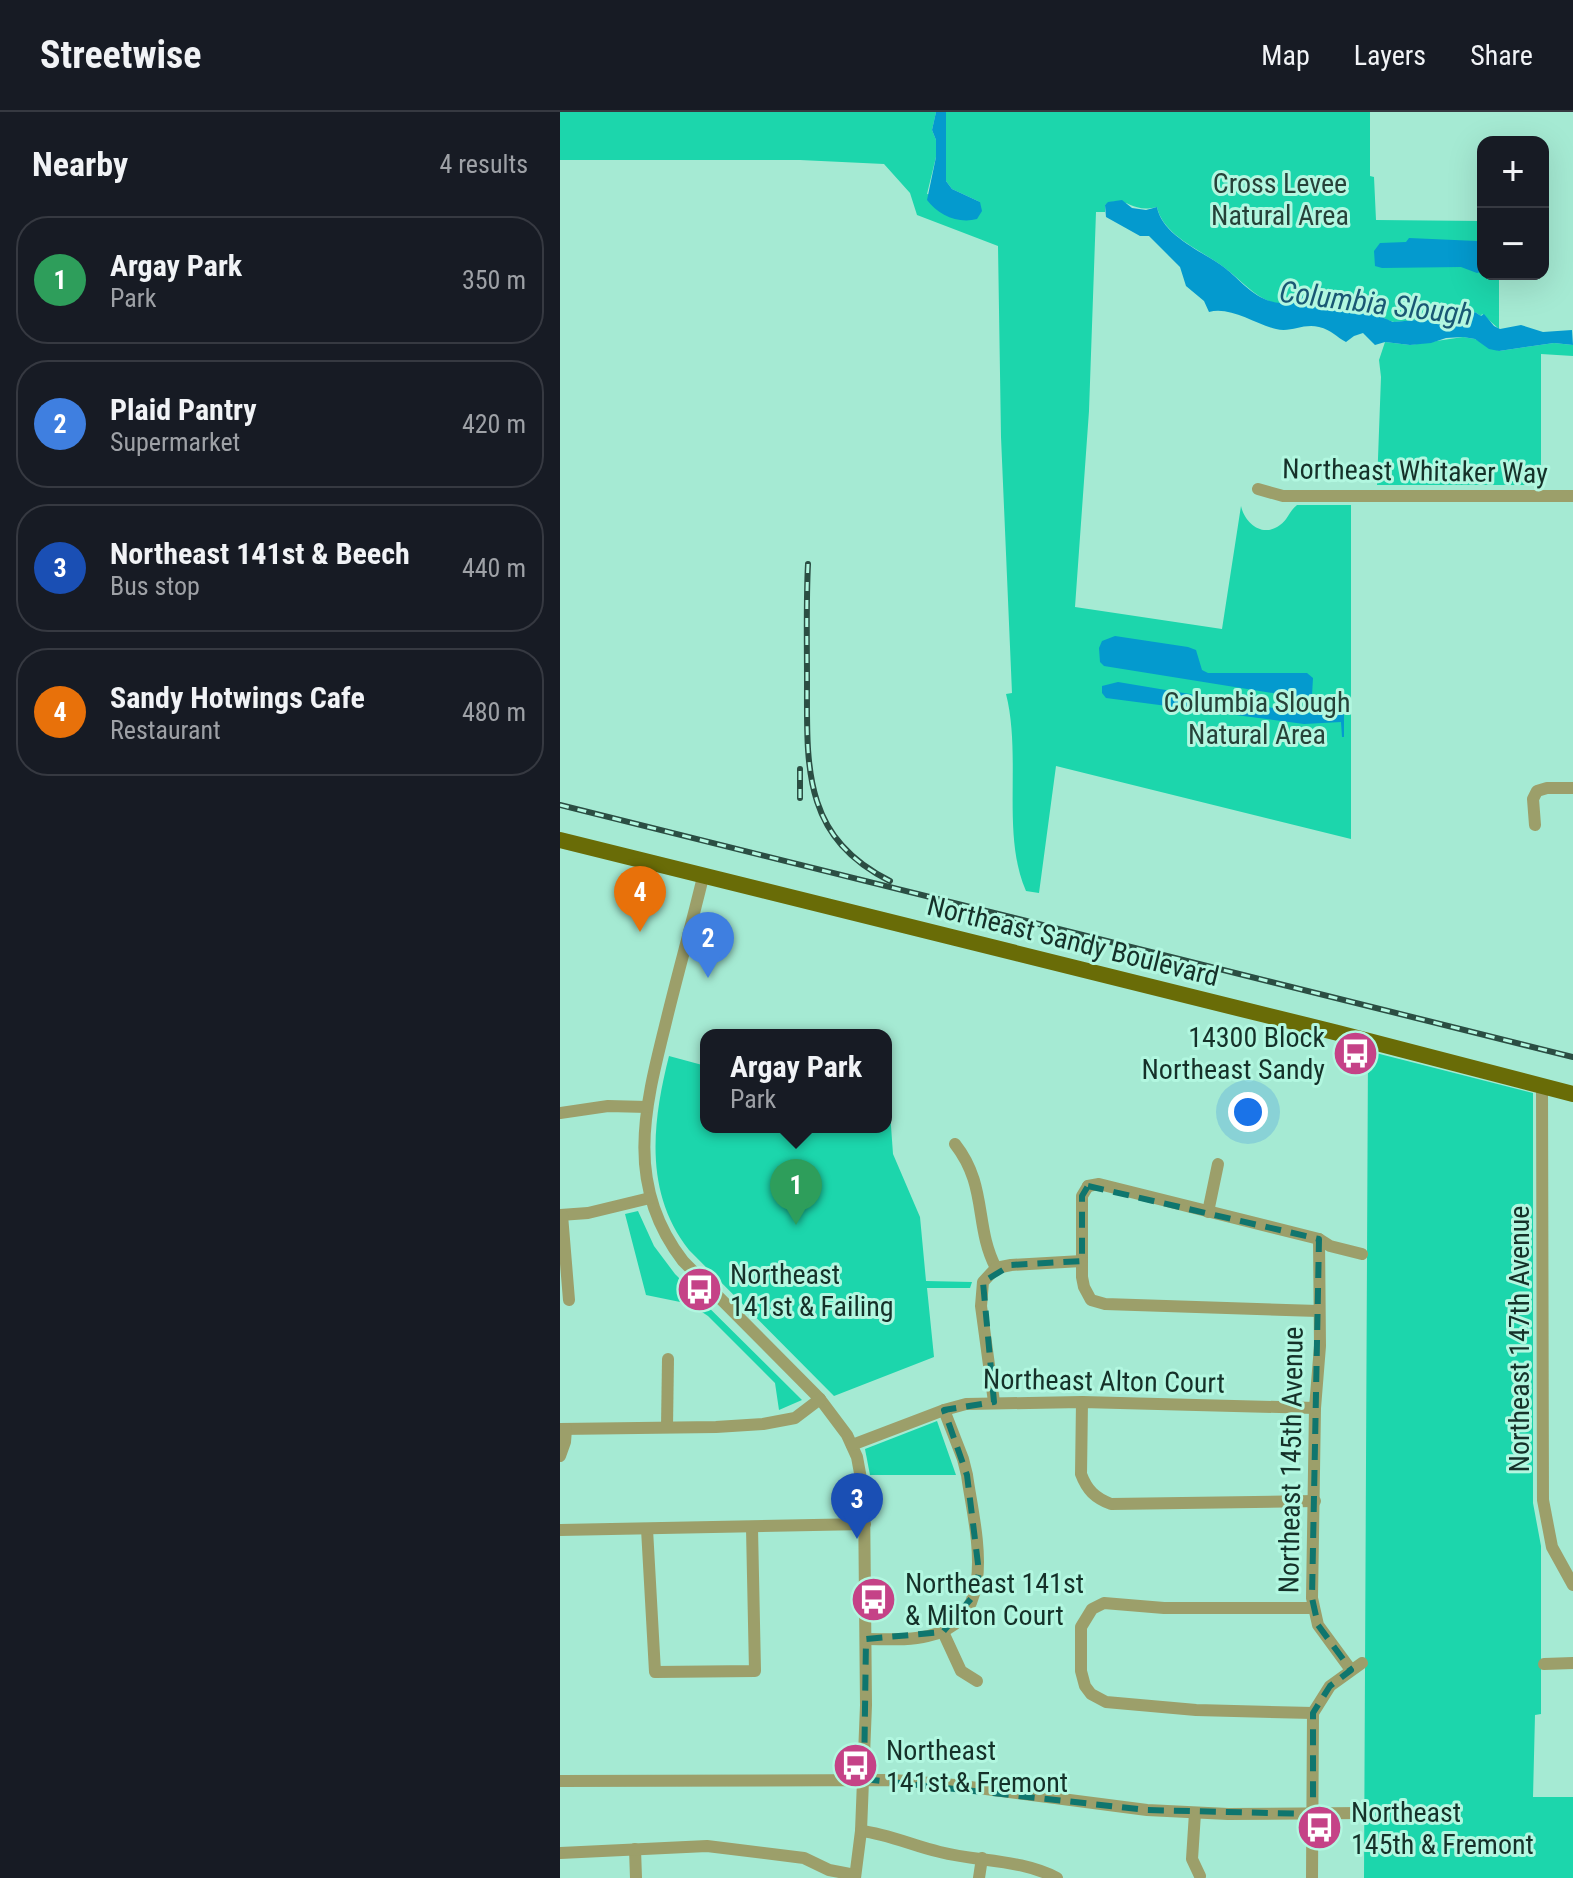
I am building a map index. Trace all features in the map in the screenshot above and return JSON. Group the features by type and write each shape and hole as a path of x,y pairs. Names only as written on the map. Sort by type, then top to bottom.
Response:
{"main road":[{"name":"Northeast Sandy Boulevard","path":"560,840 1573,1094"}],"street":[{"name":"Northeast Whitaker Way","path":"1258,489 1283,496 1573,496"},
{"path":"1535,825 1533,799 1537,791 1573,788"},
{"path":"560,1853 707,1846 811,1860 829,1870 855,1877 864,1779 866,1639 865,1524 861,1476 852,1445 820,1399 683,1261 660,1227 650,1198 643,1152 647,1107 703,877"},
{"name":"Northeast 147th Avenue","path":"1542,1086 1543,1500 1552,1547 1573,1585"},
{"path":"560,1113 608,1106 647,1107"},
{"path":"955,1144 967,1159 975,1178 985,1232 996,1268"},
{"path":"1208,1212 1218,1164"},
{"path":"1318,1311 1105,1304 1091,1300 1084,1287 1082,1261 1082,1196 1085,1181 1319,1239 1330,1246 1362,1254"},
{"path":"569,1300 561,1215 599,1211 650,1198"},
{"name":"Northeast 145th Avenue","path":"1313,1713 1330,1686 1356,1666 1324,1634 1313,1608 1315,1408 1320,1346 1319,1239"},
{"path":"994,1402 980,1293 983,1282 996,1268 1082,1261"},
{"path":"667,1427 668,1359"},
{"path":"560,1456 565,1442 563,1429 738,1426 784,1421 806,1412 820,1399"},
{"path":"1082,1402 1081,1474 1087,1496 1111,1504 1315,1501"},
{"name":"Northeast Alton Court","path":"852,1445 966,1404 1082,1402 1315,1408"},
{"path":"866,1639 909,1639 943,1632 956,1623 975,1594 979,1572 963,1459 944,1410"},
{"path":"560,1530 865,1524"},
{"path":"647,1529 655,1672 755,1671 752,1528"},
{"path":"1312,1878 1313,1713 1196,1710 1097,1699 1085,1686 1081,1671 1080,1632 1083,1620 1092,1609 1104,1603 1164,1608 1313,1608"},
{"path":"943,1632 961,1671 977,1681"},
{"path":"1544,1664 1573,1663"},
{"path":"560,1781 864,1779 955,1785 1094,1805 1195,1813 1363,1813"},
{"path":"1195,1813 1192,1859 1200,1876"},
{"path":"861,1831 890,1836 941,1853 1031,1866 1057,1878"},
{"path":"635,1849 636,1878"},
{"path":"979,1878 982,1858"}],"highlighted area":[{"path":"1088,1186 1319,1239 1312,1598 1318,1625 1351,1670 1330,1686 1313,1713 1313,1814 1147,1810 864,1779 866,1639 943,1632 975,1594 979,1572 967,1475 944,1410 994,1402 983,1282 1011,1265 1082,1261 1082,1196"}],"green space":[{"path":"560,112 936,112 932,130 936,140 936,157 927,194 980,202 952,189 946,181 946,112 1370,112 1370,176 1374,177 1376,220 1477,221 1477,280 1499,280 1499,329 1482,314 1475,312 1471,316 1454,312 1427,319 1394,322 1366,303 1348,304 1339,310 1309,297 1285,303 1268,301 1175,235 1157,207 1140,208 1118,201 1105,205 1105,212 1096,212 1089,411 1075,607 1222,629 1241,506 1251,523 1267,530 1283,523 1297,505 1351,505 1351,839 1056,766 1039,893 1026,891 1015,845 1012,743 1006,694 1012,693 1001,437 998,246 917,215 910,193 884,164 800,160 560,160"},
{"path":"1463,337 1475,339 1499,351 1554,343 1573,345 1573,356 1541,354 1541,485 1377,485 1379,360 1385,342 1410,345"},
{"path":"1368,1051 1533,1093 1533,1503 1541,1546 1541,1714 1535,1715 1533,1797 1573,1797 1573,1878 1364,1878"},
{"path":"669,1056 700,1064 700,1133 892,1133 893,1154 920,1217 926,1281 972,1282 970,1288 927,1288 934,1357 834,1396 689,1250 664,1205 658,1181 656,1132"},
{"path":"638,1211 654,1246 675,1274 802,1400 779,1410 775,1383 708,1316 690,1304 646,1295 625,1214"},
{"path":"937,1421 956,1475 870,1475 865,1449"}],"water":[{"path":"936,112 946,112 946,181 952,189 980,202 982,211 977,219 949,217 927,200 936,157 936,140 932,130"},
{"path":"1122,200 1132,208 1146,210 1157,207 1160,217 1175,235 1225,268 1263,299 1282,303 1309,297 1340,310 1347,304 1358,306 1374,300 1384,318 1393,322 1427,319 1454,312 1470,316 1475,312 1481,316 1484,314 1500,329 1521,325 1543,332 1572,330 1573,345 1554,343 1499,351 1489,349 1475,339 1463,337 1410,345 1385,342 1375,345 1363,333 1346,342 1319,327 1281,330 1234,313 1209,312 1204,301 1186,286 1180,267 1149,236 1140,236 1106,217 1105,205"},
{"path":"1409,238 1477,241 1477,273 1461,267 1375,266 1374,251 1380,243 1406,242"},
{"path":"1115,636 1196,650 1202,670 1208,673 1307,673 1313,678 1312,695 1304,698 1104,666 1100,662 1099,648 1102,641"},
{"path":"1118,682 1303,713 1328,713 1328,709 1344,709 1344,737 1341,722 1304,724 1106,698 1102,686"}],"railway":[{"path":"808,564 808,742 816,796 825,821 840,843 861,863 890,881"},
{"path":"800,769 800,798"},
{"path":"560,805 1573,1057"}],"place":[{"name":"Sandy Hotwings Cafe","path":"640,932"},
{"name":"Plaid Pantry","path":"708,978"},
{"name":"14300 Block Northeast Sandy","path":"1356,1053"},
{"name":"Argay Park","path":"796,1225"},
{"name":"Northeast 141st & Failing","path":"699,1290"},
{"name":"Northeast 141st & Beech","path":"857,1539"},
{"name":"Northeast 141st & Milton Court","path":"874,1599"},
{"name":"Northeast 141st & Fremont","path":"855,1766"},
{"name":"Northeast 145th & Fremont","path":"1320,1828"}],"park label":[{"name":"Cross Levee Natural Area","path":"1280,199"},
{"name":"Columbia Slough Natural Area","path":"1257,718"}],"water label":[{"name":"Columbia Slough","path":"1376,303"}]}
